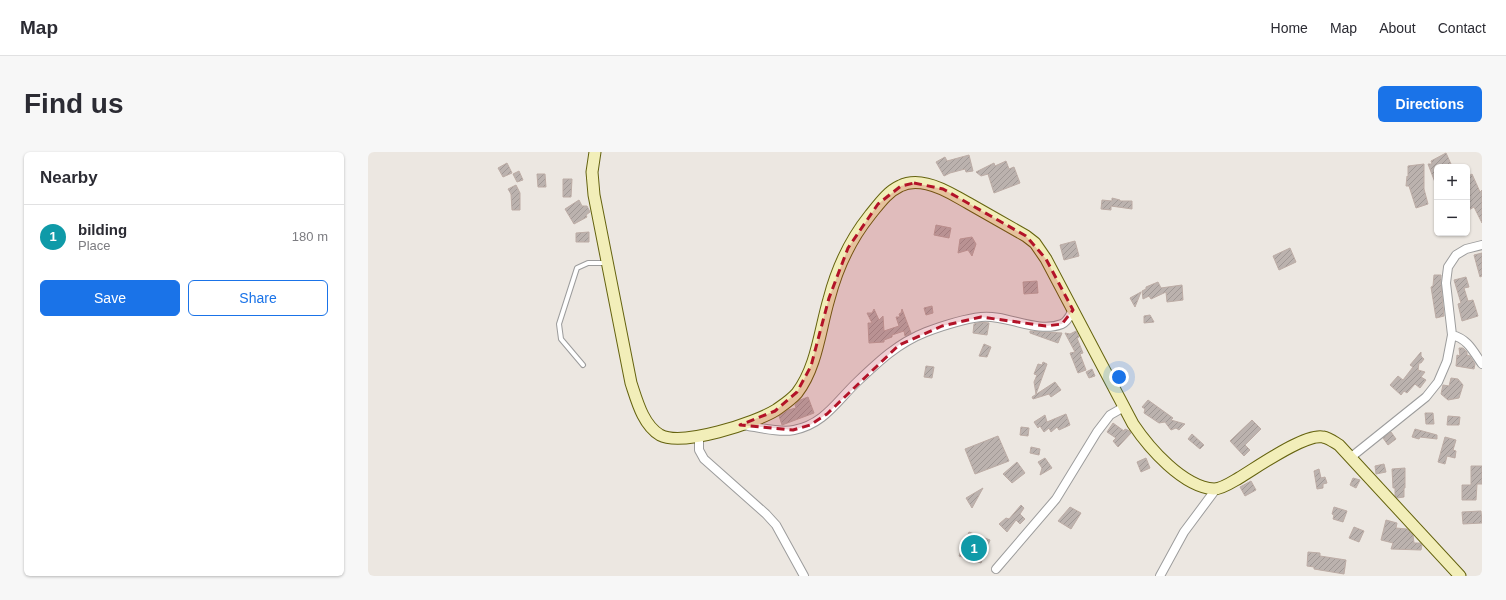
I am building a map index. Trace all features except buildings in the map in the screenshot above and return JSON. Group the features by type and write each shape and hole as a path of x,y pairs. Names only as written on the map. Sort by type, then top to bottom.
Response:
{"street":[{"path":"595,152 592,172 594,195 631,383 641,412 648,424 660,435 674,439 699,437 740,425 775,411 788,402 797,392 811,366 837,272 848,248 861,226 889,192 901,186 914,183 927,184 943,190 1026,236 1035,243 1046,259 1124,407 1142,437 1151,449 1177,472 1192,482 1204,487 1216,489 1229,484 1298,443 1311,437 1322,437 1332,440 1460,576"},
{"path":"1350,458 1426,397 1438,382 1447,361 1452,335 1446,283 1448,267 1456,255 1466,248 1482,245"},
{"path":"740,425 774,430 793,430 810,425 828,414 857,382 899,345 912,337 942,326 981,317 998,318 1025,324 1046,326 1062,324 1067,320 1073,310"},
{"path":"1452,335 1463,339 1482,364"},
{"path":"996,569 1056,499 1097,432 1110,415 1124,407"},
{"path":"699,437 699,450 704,459 776,524 804,576"},
{"path":"1160,576 1184,532 1216,489"}],"lane":[{"path":"583,365 561,339 559,324 577,268 588,263 607,263"}],"highlighted area":[{"path":"914,183 943,189 1026,236 1046,259 1073,310 1062,324 1046,326 981,317 942,326 899,345 827,414 810,425 793,430 740,425 775,411 797,392 811,366 829,298 848,248 878,204 901,186"}],"place":[{"name":"bilding","path":"974,548"}]}
